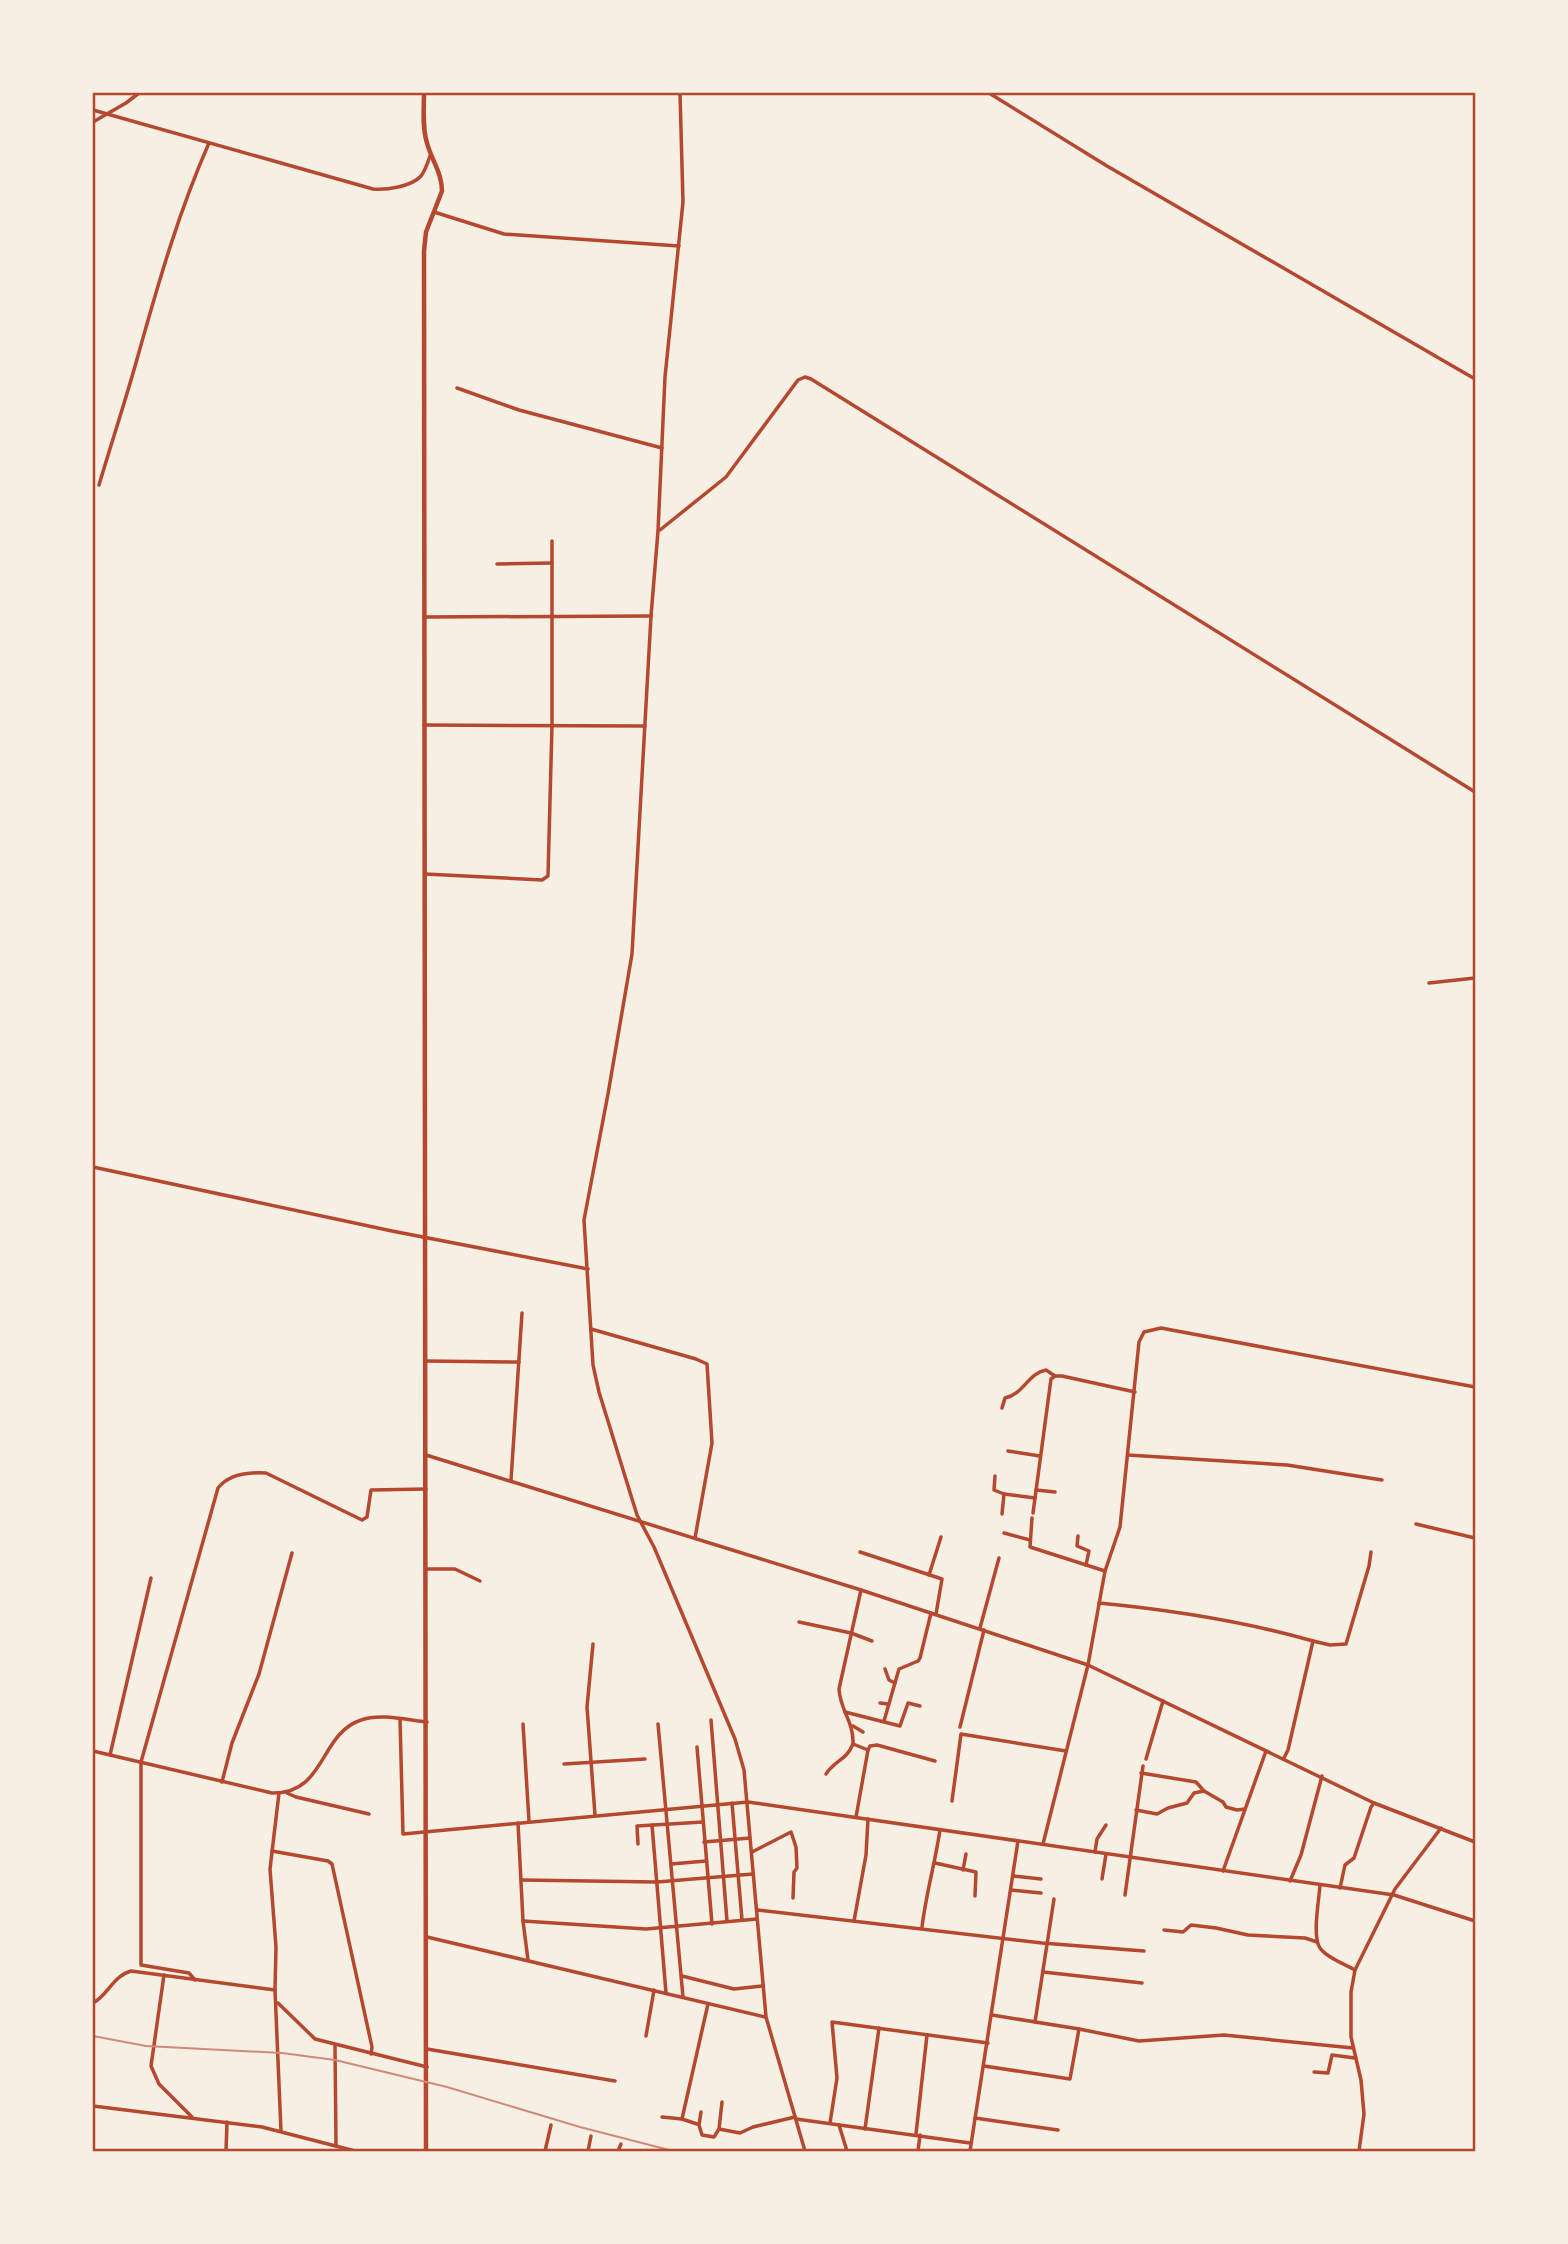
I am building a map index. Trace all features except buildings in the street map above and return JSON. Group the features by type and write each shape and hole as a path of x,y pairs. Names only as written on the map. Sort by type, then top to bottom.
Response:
{"main road":[{"path":"424,93 424,130 430,156 442,184 425,242 426,2151"}],"street":[{"path":"93,122 139,93"},
{"path":"688,93 681,95 683,202 666,377 632,954 584,1220 593,1365 599,1392 637,1515 734,1739 744,1770 766,2017 805,2151"},
{"path":"989,93 1107,166 1475,379"},
{"path":"93,110 377,190 416,180 422,175 430,156"},
{"path":"99,485 163,267 186,197 209,143"},
{"path":"434,212 504,234 679,246"},
{"path":"658,531 726,478 798,380 805,377 1475,792"},
{"path":"457,388 519,410 662,448"},
{"path":"424,874 542,880 548,876 552,726 552,541"},
{"path":"498,564 552,563"},
{"path":"424,617 651,616"},
{"path":"424,725 645,726"},
{"path":"1429,983 1475,978"},
{"path":"93,1167 588,1269"},
{"path":"510,1480 522,1313"},
{"path":"1043,1844 1088,1665 1105,1571 1120,1527 1139,1342 1144,1332 1161,1328 1475,1387"},
{"path":"591,1329 707,1364 712,1443 695,1538"},
{"path":"426,1361 519,1362"},
{"path":"1002,1408 1005,1398 1025,1388 1035,1374 1046,1370 1055,1376 1135,1392"},
{"path":"1033,1513 1049,1386 1055,1376"},
{"path":"1008,1451 1040,1456"},
{"path":"426,1455 861,1590 1088,1665 1374,1803 1475,1842"},
{"path":"1128,1455 1287,1465 1382,1480"},
{"path":"195,1980 189,1973 141,1965 141,1762 214,1497 221,1483 244,1474 266,1473 358,1520 367,1517 371,1490 426,1489"},
{"path":"995,1476 995,1490 1004,1494 1035,1498"},
{"path":"1036,1490 1055,1492"},
{"path":"1002,1514 1004,1494"},
{"path":"1032,1518 1030,1547 1105,1571"},
{"path":"1416,1524 1475,1538"},
{"path":"1004,1532 1030,1540"},
{"path":"1078,1536 1077,1546 1095,1551"},
{"path":"929,1575 941,1537"},
{"path":"1086,1566 1089,1551"},
{"path":"860,1552 942,1579 920,1658 901,1667 884,1721"},
{"path":"1099,1603 1196,1614 1272,1629 1313,1642 1343,1646 1346,1644 1371,1552"},
{"path":"222,1782 232,1743 259,1674 292,1553"},
{"path":"960,1727 999,1558"},
{"path":"426,1569 455,1569 480,1581"},
{"path":"110,1755 152,1578"},
{"path":"826,1774 832,1764 849,1755 853,1744 851,1725 839,1700 839,1689 861,1590"},
{"path":"799,1622 851,1633 872,1641"},
{"path":"1283,1758 1288,1750 1313,1642"},
{"path":"593,1644 587,1707 595,1815"},
{"path":"885,1669 889,1680 895,1683"},
{"path":"1146,1759 1163,1701"},
{"path":"880,1703 888,1704"},
{"path":"845,1712 900,1726 908,1703 920,1706"},
{"path":"93,1751 222,1782 287,1793 306,1783 342,1731 351,1724 368,1718 427,1722"},
{"path":"400,1719 403,1834 748,1802 1394,1895 1475,1921"},
{"path":"711,1720 727,1922"},
{"path":"523,1724 529,1821"},
{"path":"658,1724 683,1997"},
{"path":"851,1725 863,1732"},
{"path":"952,1801 961,1734 1066,1751"},
{"path":"853,1744 868,1750"},
{"path":"856,1817 870,1746 877,1745 935,1761"},
{"path":"697,1747 712,1924"},
{"path":"1223,1871 1266,1751"},
{"path":"564,1764 645,1759"},
{"path":"1125,1895 1143,1766"},
{"path":"1141,1773 1196,1782 1226,1807 1245,1809"},
{"path":"1290,1881 1301,1855 1322,1776"},
{"path":"1136,1810 1157,1814 1187,1803 1194,1793 1204,1791"},
{"path":"279,1793 270,1869 276,1947 275,1990 281,2131"},
{"path":"287,1793 369,1814"},
{"path":"732,1803 742,1920"},
{"path":"1340,1888 1345,1865 1354,1858 1374,1803"},
{"path":"854,1921 866,1854 868,1819"},
{"path":"519,1822 523,1921 528,1960"},
{"path":"638,1844 637,1826 703,1822"},
{"path":"653,1825 666,1993"},
{"path":"1096,1852 1097,1839 1106,1825"},
{"path":"1359,2151 1364,2105 1353,2048 1351,1992 1355,1970 1395,1889 1441,1828"},
{"path":"922,1928 940,1830"},
{"path":"751,1853 791,1832 796,1847 797,1868 794,1872 793,1898"},
{"path":"705,1842 750,1838"},
{"path":"970,2151 1018,1841"},
{"path":"272,1851 332,1864 372,2047 371,2054"},
{"path":"963,1870 966,1854"},
{"path":"1102,1879 1106,1854"},
{"path":"671,1864 706,1861"},
{"path":"935,1863 976,1872 975,1896"},
{"path":"522,1880 657,1882 753,1874"},
{"path":"1013,1876 1041,1879"},
{"path":"1317,1942 1320,1885"},
{"path":"1011,1889 1041,1893"},
{"path":"1035,2022 1054,1899"},
{"path":"757,1910 1048,1943 1144,1951"},
{"path":"523,1921 646,1929 757,1919"},
{"path":"1164,1930 1183,1931 1191,1925 1248,1935 1305,1938 1317,1942 1324,1951 1355,1970"},
{"path":"427,1937 766,2017"},
{"path":"93,2003 103,1996 123,1973 131,1970 275,1990"},
{"path":"1043,1972 1142,1983"},
{"path":"164,1975 151,2057 153,2074 159,2084 193,2118"},
{"path":"681,1975 734,1989 762,1986"},
{"path":"646,2036 654,1990"},
{"path":"277,2001 310,2036 335,2045 427,2067"},
{"path":"682,2119 709,2003"},
{"path":"992,2015 1079,2028 1139,2041 1224,2035 1353,2048"},
{"path":"830,2123 837,2078 832,2022 988,2043"},
{"path":"865,2129 879,2028"},
{"path":"984,2066 1070,2078 1079,2028"},
{"path":"918,2151 928,2035"},
{"path":"335,2045 336,2146"},
{"path":"427,2049 615,2081"},
{"path":"1314,2072 1328,2073 1332,2055 1355,2058"},
{"path":"701,2112 699,2125 702,2136 714,2137 719,2129 722,2102"},
{"path":"93,2106 281,2131 355,2151"},
{"path":"662,2117 697,2124"},
{"path":"719,2129 740,2133 753,2127 795,2118 971,2143"},
{"path":"975,2118 1058,2130"},
{"path":"226,2151 227,2122"},
{"path":"839,2124 847,2151"},
{"path":"545,2151 551,2125"},
{"path":"588,2151 591,2136"},
{"path":"618,2151 621,2144"}],"railway":[{"path":"93,2036 146,2046 282,2053 335,2060 447,2087 580,2127 673,2151"}]}
